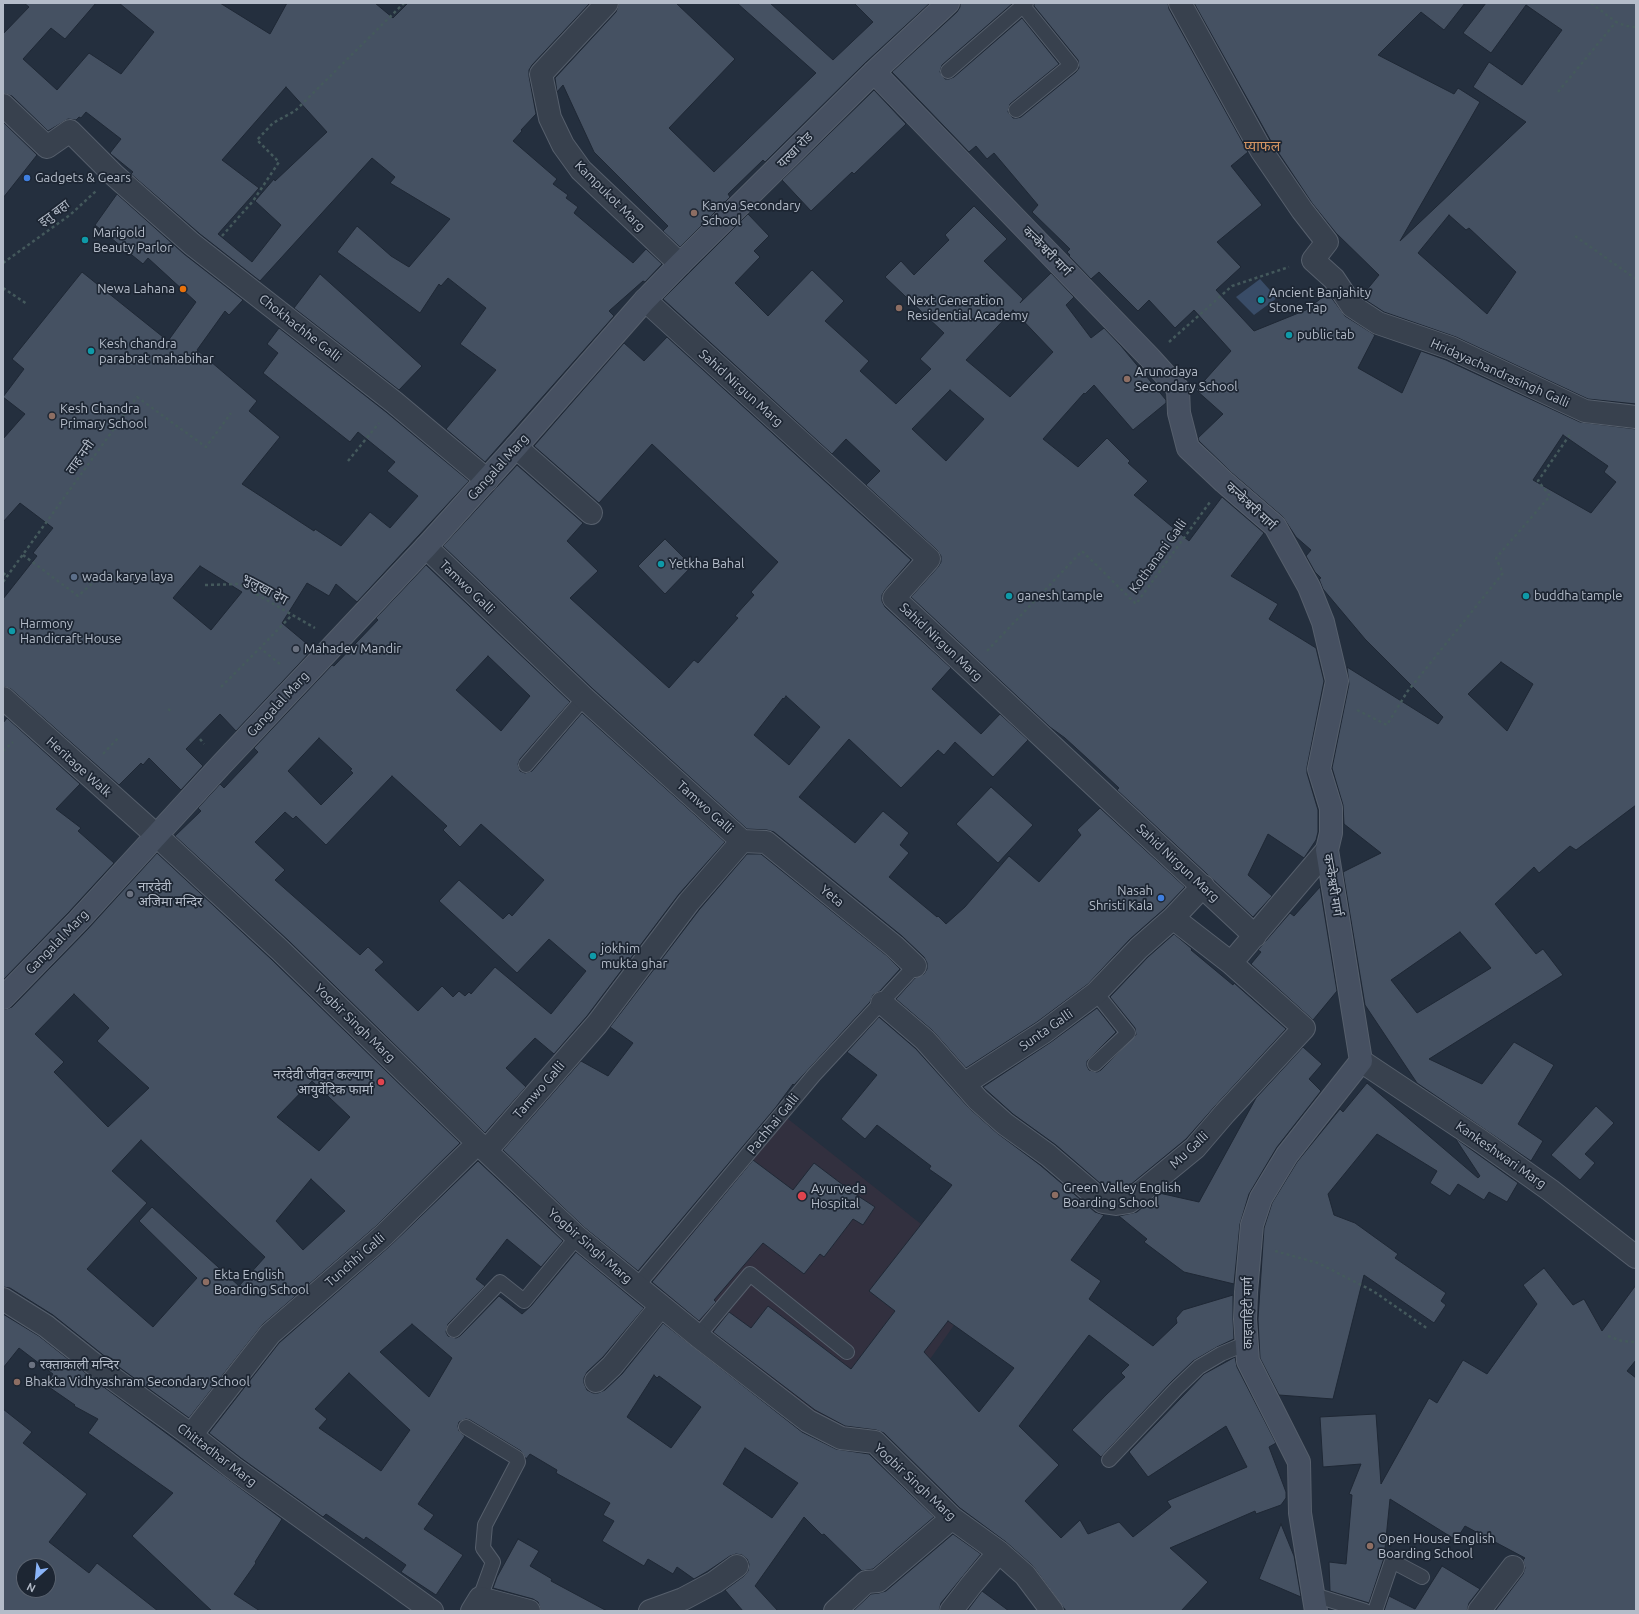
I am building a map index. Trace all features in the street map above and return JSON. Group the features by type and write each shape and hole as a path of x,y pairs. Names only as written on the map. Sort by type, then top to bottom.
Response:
{"street":[{"name":"Kampukot Marg","path":"607,3 541,74 550,118 563,145 581,170 680,264"},
{"name":"यत्खा रोड","path":"645,300 874,72 948,3"},
{"path":"1180,3 1261,150 1302,210 1327,242 1312,260"},
{"name":"कन्केश्वरी मार्ग","path":"874,72 1150,358 1178,389 1179,413 1188,448 1224,482 1275,526 1309,587 1323,622 1337,681 1319,769 1331,808 1331,833 1327,850 1361,1061"},
{"path":"3,105 47,147 70,130 114,175"},
{"name":"Chokhachhe Galli","path":"114,175 205,255 394,402 487,480"},
{"name":"Hridayachandrasingh Galli","path":"1312,260 1334,279 1352,306 1378,323 1451,348 1585,411 1636,417"},
{"name":"Gangalal Marg","path":"3,998 78,921 426,547 645,300"},
{"name":"Sahid Nirgun Marg","path":"645,300 930,560 894,598 1255,936"},
{"path":"516,447 591,513"},
{"name":"Tamwo Galli","path":"426,547 584,698 742,841 690,902 597,1024 482,1147"},
{"name":"Heritage Walk","path":"3,698 156,836"},
{"name":"Yogbir Singh Marg","path":"156,836 280,950 482,1147 577,1237 698,1336 808,1421 841,1438 875,1442 952,1518 999,1552 1025,1575 1052,1611"},
{"name":"Yeta","path":"742,841 766,842 894,946 915,966"},
{"path":"1173,918 1232,963 1327,850"},
{"name":"Sunta Galli","path":"964,1084 1037,1036 1096,993 1139,948 1173,918 1203,886"},
{"name":"Mu Galli","path":"964,1084 978,1100 1005,1124 1048,1155 1103,1202 1116,1204 1129,1202 1195,1148 1224,1113 1304,1028 1232,963"},
{"path":"882,1003 924,1040 964,1084"},
{"name":"काइताहिटी मार्ग","path":"1315,1603 1300,1513 1300,1462 1248,1361 1246,1292 1250,1244 1252,1226 1261,1198 1287,1155 1361,1061"},
{"name":"Kankeshwari Marg","path":"1361,1061 1481,1141 1550,1190 1636,1257"},
{"name":"Tunchhi Galli","path":"191,1434 270,1334 383,1236 482,1147"},
{"name":"Chittadhar Marg","path":"3,1299 46,1326 104,1372 191,1434 239,1472 432,1611"},
{"path":"596,1381 612,1366 661,1306"},
{"path":"843,1608 866,1582 878,1581 952,1518"},
{"path":"951,1611 999,1552"},
{"path":"650,1611 684,1599 715,1582 737,1566"},
{"path":"1479,1611 1513,1567"},
{"path":"476,1605 529,1611"}],"lane":[{"path":"948,71 1025,4 1071,65 1016,110"},
{"path":"526,765 584,698"},
{"name":"Pachhai Galli","path":"637,1286 814,1075 915,966"},
{"path":"1095,1064 1128,1033 1096,993"},
{"path":"454,1330 500,1282 524,1301 577,1237"},
{"path":"698,1336 750,1274 847,1352"},
{"path":"1109,1460 1177,1388 1199,1368 1221,1354 1247,1343"},
{"path":"466,1427 517,1458 518,1462 485,1525 483,1548 493,1562 476,1605"},
{"path":"1375,1611 1392,1561 1422,1577"},
{"path":"1315,1603 1365,1611"}],"path":[{"path":"205,255 253,200 279,162 257,140 272,123 295,111 404,3"},
{"path":"1591,3 1616,22 1626,26 1636,27"},
{"path":"1558,92 1616,22"},
{"name":"इतु बहा","path":"3,263 70,215 114,175"},
{"path":"1575,236 1636,279"},
{"path":"1150,358 1232,286 1312,260"},
{"path":"3,288 27,304"},
{"name":"ताह ननी","path":"3,582 137,397 206,447 231,413"},
{"path":"348,461 374,430 394,402"},
{"path":"1333,698 1387,725 1407,692 1503,573 1496,558 1550,496 1538,481 1585,411"},
{"name":"Kothanani Galli","path":"970,670 1082,551 1136,604 1224,482"},
{"path":"23,555 78,596 96,581 146,572"},
{"path":"3,573 7,576"},
{"name":"भुलुखा देग","path":"204,585 239,584 338,641"},
{"name":"भुलुखा देग","path":"221,687 292,615"},
{"path":"260,648 301,680"},
{"path":"168,709 172,712"},
{"path":"1250,1244 1318,1263 1373,1291 1428,1329"},
{"path":"1608,1336 1622,1341 1636,1342"}],"shaded area":[{"name":"Ayurveda Hospital","path":"783,1115 988,1277 880,1430 840,1429 802,1405 662,1296 666,1289 653,1278"}],"water":[{"path":"1260,279 1277,298 1254,315 1236,297"}],"building":[{"path":"24,3 96,3 65,39 51,28 23,59 57,90 89,53 121,74 154,32 119,3 220,3 270,34 287,3 375,3 393,18 408,3 590,3 529,70 536,114 513,141 557,179 553,184 568,195 566,198 578,207 574,213 633,263 646,249 662,264 645,282 643,281 609,311 614,316 485,462 446,429 496,370 460,344 486,308 448,278 441,286 439,284 420,313 337,252 357,226 391,256 409,267 450,219 390,183 395,177 372,158 260,281 200,234 131,174 133,172 110,153 121,139 86,112 81,118 79,117 76,120 68,119 48,131 12,96 3,93 3,34 29,7","holes":["286,87 327,132 275,181 274,179 255,201 281,225 252,262 218,234 259,188 222,160"]},
{"path":"619,3 676,3 735,59 669,128 714,172 816,73 737,3 770,3 833,60 873,22 854,3 930,3 865,63 765,162 763,160 728,194 730,197 680,247 663,231 668,226 594,152 563,85 557,92 555,78 616,12"},
{"path":"960,3 1013,3 942,65 940,72 945,79 954,77 1022,18 1059,64 1010,104 1008,112 1013,118 1017,118 1021,117 1079,68 1078,60 1034,6 1034,3 1168,3 1169,9 1248,152 1231,166 1262,205 1217,242 1241,267 1216,290 1254,331 1306,310 1328,293 1345,316 1375,335 1358,368 1402,393 1421,351 1446,360 1580,422 1636,429 1636,805 1576,850 1570,846 1539,873 1534,867 1495,904 1536,954 1543,949 1563,975 1429,1059 1482,1084 1514,1042 1554,1065 1518,1124 1543,1141 1531,1161 1417,1083 1365,1005 1343,872 1381,853 1344,824 1343,805 1332,768 1349,684 1347,667 1438,724 1443,717 1365,639 1323,589 1319,579 1321,578 1315,572 1306,556 1311,550 1296,537 1283,517 1232,473 1199,441 1198,438 1223,414 1196,390 1231,351 1194,310 1175,328 1149,300 1138,311 1099,272 1091,279 1069,256 1070,255 1067,252 1070,249 1032,212 1038,205 994,153 987,159 976,146 969,152 892,72 957,12 960,7","holes":["1563,435 1608,466 1604,472 1616,482 1591,513 1533,480","1501,662 1533,684 1507,731 1468,694","1460,932 1491,968 1417,1013 1391,980"]},
{"path":"1194,3 1465,3 1444,30 1421,12 1378,55 1454,94 1458,88 1480,102 1400,241 1526,122 1473,87 1489,62 1522,85 1562,30 1526,5 1491,53 1463,33 1486,3 1636,3 1636,404 1588,399 1456,337 1384,312 1361,297 1379,275 1336,233 1312,203 1272,143","holes":["1449,215 1466,230 1469,228 1516,272 1487,314 1418,253"]},
{"path":"874,90 906,124 854,174 852,172 811,211 782,180"},
{"path":"3,122 37,155 3,198"},
{"path":"117,194 184,254 243,300 229,315 225,311 197,350 257,401 249,411 280,437 242,484 314,531 315,529 341,546 370,512 390,528 418,496 387,471 395,462 358,432 350,442 263,373 278,353 267,344 279,328 386,412 469,481 357,602 336,584 329,596 307,583 282,623 313,649 236,731 220,714 186,749 203,766 181,790 149,758 143,765 141,763 119,785 11,689 3,686 3,599 37,556 33,553 53,528 20,503 3,522 3,439 25,414 3,397 24,369 12,359 82,272 168,341 196,302 148,258 143,264 95,225","holes":["200,566 242,592 211,630 173,598"]},
{"path":"974,206 1007,239 984,261 1023,299 1020,303 1051,273 1074,297 1066,305 1091,338 1104,328 1166,400 1166,403 1133,430 1094,385 1085,394 1084,393 1043,439 1078,467 1107,438 1130,461 1128,463 1148,481 1134,495 1189,541 1222,497 1264,533 1231,576 1278,604 1269,619 1316,648 1324,681 1307,773 1318,810 1318,832 1316,840 1304,858 1268,834 1248,875 1272,896 1253,917 1117,790 1119,788 1065,738 1050,727 911,597 938,567 941,562 941,556 937,550 866,485 880,471 846,439 832,454 663,299 748,214 769,236 754,251 760,257 735,283 768,316 812,270 844,301 825,321 869,361 860,371 896,404 931,369 920,359 944,333 885,277 901,261 914,275 949,240 945,235","holes":["1013,310 1053,352 1010,397 966,360","950,390 984,419 946,461 912,429"]},
{"path":"320,274 422,366 399,390 294,308"},
{"path":"667,337 911,560 885,590 882,595 882,601 885,607 951,668 932,689 981,734 1000,714 1028,740 993,777 955,742 944,755 938,750 901,788 849,739 799,797 855,843 883,811 909,833 900,845 909,853 889,877 946,924 965,907 1009,856 1039,882 1081,835 1077,830 1100,808 1185,887 1164,909 1130,939 1088,984 1037,1022 966,1068 933,1031 896,999 915,978 924,974 927,969 927,963 924,957 902,936 774,832 767,830 747,829 593,689 443,546 517,465 583,523 567,541 598,571 570,598 669,688 694,660 698,663 738,618 735,616 754,595 751,592 778,562 652,444 599,503 534,446 624,343 644,361","holes":["786,696 820,727 789,765 754,735"]},
{"path":"665,539 692,566 665,594 638,566"},
{"path":"426,565 570,702 520,759 518,764 520,771 525,773 532,771 582,713 725,842 679,894 587,1016 554,1054 535,1038 506,1068 526,1087 485,1133 289,941 175,836 201,811 198,808 220,784 224,788 258,752 254,748 332,665 334,666 378,620 376,618","holes":["488,656 530,696 501,731 456,690","319,738 352,769 350,770 353,773 321,805 288,771","392,776 447,826 443,830 460,847 481,824 544,880 512,916 509,913 503,919 459,880 439,901 517,973 549,939 586,971 551,1014 495,967 471,994 469,992 465,996 459,991 453,997 442,986 418,1011 375,970 384,962 368,947 360,955 275,880 285,870 255,842 285,812 293,819 296,816 326,845"]},
{"path":"7,718 80,784 56,809 81,828 78,831 114,863 3,980 3,723"},
{"path":"991,787 1033,825 998,863 956,824"},
{"path":"157,853 271,959 460,1143 375,1227 262,1325 189,1418 112,1362 53,1315 10,1288 3,1287 3,1010 12,1007 87,930","holes":["74,994 109,1028 97,1041 149,1088 108,1127 54,1072 64,1062 35,1034","312,1081 350,1117 319,1151 277,1117","141,1140 265,1257 239,1286 152,1207 139,1221 197,1278 153,1327 87,1269 147,1203 112,1171","311,1179 345,1211 303,1250 276,1221"]},
{"path":"747,854 761,854 886,955 900,969 880,991 873,995 870,1002 794,1085 793,1084 776,1107 638,1271 585,1228 503,1150 581,1061 608,1076 633,1043 610,1027 699,910"},
{"path":"1320,887 1337,991 1313,1020 1251,964 1261,952 1258,950 1290,913 1294,916"},
{"path":"1174,934 1233,985 1234,983 1286,1029 1186,1139 1124,1190 1108,1190 1056,1145 1013,1114 983,1087 1051,1042 1097,1008 1116,1032 1087,1061 1089,1070 1097,1072 1101,1070 1136,1035 1135,1028 1110,997 1148,957"},
{"path":"879,1017 916,1049 969,1108 997,1133 1040,1165 1095,1212 1104,1215 1071,1260 1101,1281 1089,1299 1153,1346 1177,1323 1176,1318 1183,1310 1233,1295 1234,1339 1193,1361 1171,1382 1101,1457 1072,1430 1125,1377 1121,1373 1129,1365 1089,1335 1019,1426 1059,1465 1025,1501 1061,1538 1080,1520 1088,1534 1119,1522 1133,1537 1171,1507 1167,1501 1247,1467 1226,1426 1148,1477 1129,1452 1204,1374 1235,1357 1237,1367 1276,1443 1269,1447 1286,1492 1286,1498 1281,1505 1256,1514 1255,1511 1170,1548 1208,1582 1181,1611 1066,1611 1033,1566 1006,1542 960,1508 884,1433 876,1430 845,1426 815,1410 713,1332 729,1312 751,1328 768,1306 851,1369 895,1311 869,1291 952,1185 929,1169 931,1166 877,1125 865,1139 841,1119 877,1075 847,1052","holes":["948,1321 1014,1368 979,1412 924,1352"]},
{"path":"1303,1047 1322,1064 1309,1079 1321,1091 1277,1147 1249,1194 1240,1224 1234,1284 1184,1272 1144,1242 1147,1239 1119,1216 1137,1212 1159,1193 1199,1202 1256,1098"},
{"path":"1367,1083 1478,1178 1480,1176 1455,1138 1518,1183 1507,1202 1489,1192 1484,1200 1458,1184 1450,1196 1430,1183 1437,1171 1377,1134 1328,1194 1334,1215 1355,1223 1398,1254 1395,1258 1446,1293 1441,1301 1446,1305 1434,1323 1364,1275 1333,1399 1279,1395 1260,1358 1258,1319 1264,1228 1272,1203 1297,1162 1340,1109 1343,1112"},
{"path":"1596,1106 1614,1123 1585,1154 1595,1163 1580,1180 1551,1155"},
{"path":"753,1160 793,1190 814,1163 875,1207 863,1225 853,1219 824,1257 820,1254 804,1274 763,1243 714,1300 716,1302 699,1321 652,1282"},
{"path":"478,1161 563,1241 541,1267 507,1239 476,1279 485,1286 448,1324 446,1332 448,1336 456,1338 460,1336 499,1296 522,1314 531,1306 576,1252 644,1308 603,1357 587,1372 584,1378 584,1383 587,1390 593,1393 598,1393 605,1390 622,1374 663,1323 802,1432 836,1449 869,1454 934,1517 873,1569 862,1571 804,1517 755,1586 778,1611 743,1611 725,1590 744,1576 748,1571 749,1564 747,1559 742,1555 736,1554 730,1556 694,1579 677,1567 673,1574 648,1559 644,1566 602,1541 614,1521 603,1515 610,1503 556,1473 557,1470 530,1454 526,1459 521,1451 466,1419 459,1422 458,1426 459,1431 465,1436 418,1504 434,1515 424,1529 463,1555 436,1595 401,1572 406,1565 366,1537 364,1540 326,1514 323,1517 209,1433 279,1343 391,1245","holes":["412,1324 452,1358 429,1397 380,1352","349,1373 410,1430 381,1471 319,1428 327,1419 315,1409","654,1375 657,1378 659,1376 701,1407 671,1448 627,1417","745,1448 798,1483 772,1518 723,1484"]},
{"path":"1544,1268 1573,1305 1584,1299 1602,1331 1636,1285 1636,1360 1627,1371 1636,1378 1636,1611 1495,1611 1523,1574 1525,1568 1523,1560 1525,1558 1465,1526 1456,1540 1390,1499 1384,1558 1369,1603 1330,1591 1329,1562 1346,1564 1352,1495 1349,1494 1361,1464 1323,1467 1320,1417 1376,1414 1381,1484 1429,1398 1437,1403 1463,1360 1487,1374 1537,1304 1523,1285"},
{"path":"3,1314 39,1336 97,1382 282,1519 255,1562 256,1563 234,1594 260,1611 212,1611 132,1536 173,1493 88,1433 98,1419 74,1406 75,1405 46,1385 53,1374 19,1348 3,1368"},
{"path":"3,1409 32,1432 23,1443 87,1494 49,1542 89,1573 97,1563 158,1611 3,1611"},
{"path":"1281,1524 1294,1556 1301,1597 1259,1579"},
{"path":"953,1534 981,1554 941,1603 939,1611 853,1611 871,1594 886,1591"},
{"path":"518,1539 539,1551 530,1566 552,1579 551,1581 607,1611 541,1611 538,1602 533,1599 493,1588 497,1577"},
{"path":"1442,1566 1480,1589 1469,1603 1467,1611 1384,1611 1389,1596 1415,1609"},
{"path":"982,1591 1009,1611 967,1611"}],"place":[{"name":"Gadgets & Gears","path":"27,178"},
{"name":"Kanya Secondary School","path":"694,213"},
{"name":"Marigold Beauty Parlor","path":"85,240"},
{"name":"Newa Lahana","path":"183,289"},
{"name":"Ancient Banjahity Stone Tap","path":"1261,300"},
{"name":"Next Generation Residential Academy","path":"899,308"},
{"name":"public tab","path":"1289,335"},
{"name":"Kesh chandra parabrat mahabihar","path":"91,351"},
{"name":"Arunodaya Secondary School","path":"1127,379"},
{"name":"Kesh Chandra Primary School","path":"52,416"},
{"name":"Yetkha Bahal","path":"661,564"},
{"name":"wada karya laya","path":"74,577"},
{"name":"ganesh tample","path":"1009,596"},
{"name":"buddha tample","path":"1526,596"},
{"name":"Harmony Handicraft House","path":"12,631"},
{"name":"Mahadev Mandir","path":"296,649"},
{"name":"नारदेवी अजिमा मन्दिर","path":"130,894"},
{"name":"Nasah Shristi Kala","path":"1161,898"},
{"name":"jokhim mukta ghar","path":"593,956"},
{"name":"नरदेवी जीवन कल्याण आयुर्वेदिक फार्मा","path":"381,1082"},
{"name":"Green Valley English Boarding School","path":"1055,1195"},
{"name":"Ayurveda Hospital","path":"802,1196"},
{"name":"Ekta English Boarding School","path":"206,1282"},
{"name":"रक्ताकाली मन्दिर","path":"32,1365"},
{"name":"Bhakta Vidhyashram Secondary School","path":"17,1382"},
{"name":"Open House English Boarding School","path":"1370,1546"}],"district":[{"name":"प्याफल","path":"1262,146"}]}
